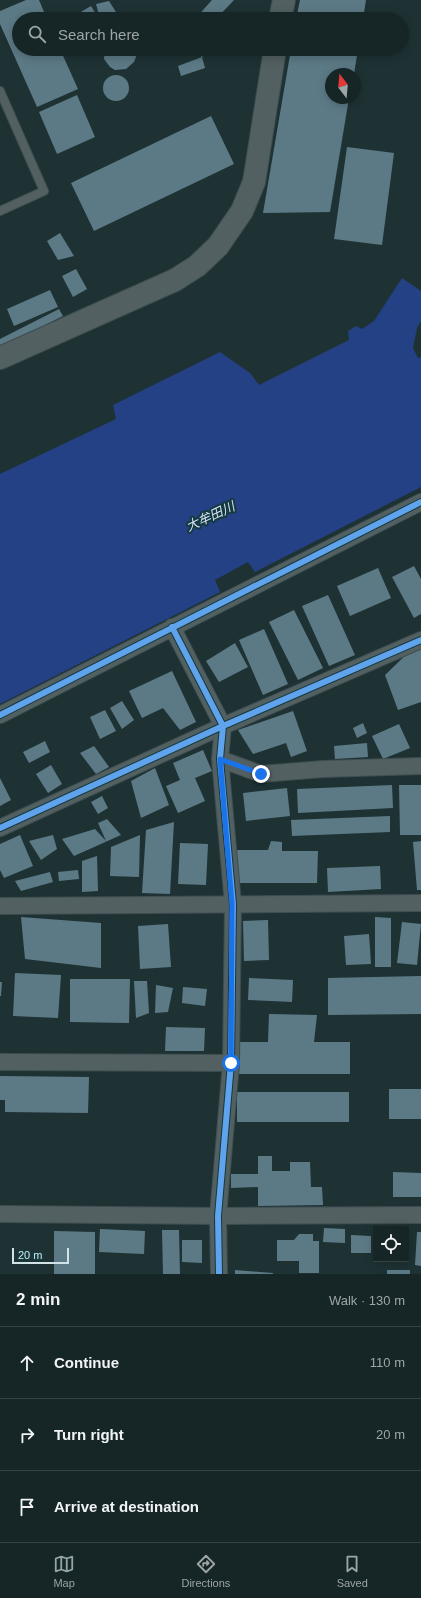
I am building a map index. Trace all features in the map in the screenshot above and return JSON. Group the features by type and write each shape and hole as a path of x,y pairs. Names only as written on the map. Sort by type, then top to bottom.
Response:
{"street":[{"path":"281,12 284,0"},
{"path":"0,358 175,280 197,266 218,246 242,211 254,182 274,56"},
{"path":"0,715 421,502"},
{"path":"172,627 223,726 220,759 232,904 231,1063 218,1216 219,1274"},
{"path":"0,828 223,726 421,640"},
{"path":"220,759 261,774 323,769 421,766"},
{"path":"0,906 421,903"},
{"path":"0,1062 231,1063"},
{"path":"0,1214 218,1216 421,1215"}],"lane":[{"path":"0,91 44,191 0,211"}],"water":[{"name":"大牟田川","path":"402,278 421,291 421,321 417,328 413,348 418,358 421,357 421,487 255,572 248,562 215,580 220,592 0,704 0,474 116,419 113,405 220,352 250,373 259,385 349,340 348,331 356,326 362,329 374,321"}],"building":[{"path":"26,0 39,0 44,12 12,12 12,51 0,24 0,11"},
{"path":"212,0 234,0 223,12 201,12"},
{"path":"300,0 366,0 364,12 297,12"},
{"path":"109,1 116,12 98,12 96,4"},
{"path":"91,6 95,12 81,12"},
{"path":"14,56 63,56 78,89 37,107"},
{"path":"104,56 136,57 134,62 126,69 115,70 110,67 104,59"},
{"path":"290,56 357,56 355,68 325,68 325,104 348,104 330,212 263,213"},
{"path":"202,57 205,68 181,76 178,66"},
{"path":"116,75 125,79 129,88 125,97 116,101 107,97 103,88 107,79"},
{"path":"77,95 95,137 57,154 39,112"},
{"path":"211,116 234,164 94,231 71,183"},
{"path":"347,147 394,153 382,245 334,239"},
{"path":"60,233 74,256 58,260 47,241"},
{"path":"76,269 87,289 73,297 62,276"},
{"path":"50,290 58,307 14,326 7,309"},
{"path":"59,309 63,316 0,348 0,339"},
{"path":"414,566 421,579 421,614 414,618 392,577"},
{"path":"378,568 391,598 350,616 337,586"},
{"path":"328,595 355,655 329,666 302,606"},
{"path":"294,610 323,668 298,680 269,622"},
{"path":"264,629 288,684 263,695 239,640"},
{"path":"235,643 248,667 219,682 206,661"},
{"path":"421,645 421,702 398,710 385,675 415,646"},
{"path":"172,671 196,722 180,730 163,708 142,718 129,691"},
{"path":"122,701 134,720 122,729 110,708"},
{"path":"105,710 116,731 100,739 90,717"},
{"path":"293,711 307,751 291,757 286,743 253,754 238,730"},
{"path":"363,723 367,733 357,738 353,728"},
{"path":"399,724 410,748 383,759 372,736"},
{"path":"45,741 50,752 29,763 23,752"},
{"path":"367,743 368,757 335,759 334,746"},
{"path":"94,746 109,767 96,774 80,753"},
{"path":"203,750 212,771 195,778 205,801 178,813 166,786 180,780 173,763"},
{"path":"51,765 62,784 48,793 36,774"},
{"path":"155,768 169,805 141,818 131,781"},
{"path":"0,778 11,800 0,806"},
{"path":"392,785 393,808 298,813 297,789"},
{"path":"399,785 421,785 421,835 400,835"},
{"path":"287,788 290,816 246,821 243,793"},
{"path":"102,796 108,808 98,814 91,802"},
{"path":"390,816 390,832 292,836 291,820"},
{"path":"107,819 121,835 74,856 62,839 95,829 106,841 98,823"},
{"path":"174,822 170,894 142,893 146,830"},
{"path":"20,835 33,866 4,878 0,870 0,844"},
{"path":"53,835 57,849 41,860 29,841"},
{"path":"140,835 139,877 110,876 111,847"},
{"path":"271,841 282,842 282,851 318,851 317,883 237,883 237,850 268,850"},
{"path":"421,841 421,890 417,890 413,842"},
{"path":"180,843 208,844 206,885 178,884"},
{"path":"97,856 98,891 82,892 82,861"},
{"path":"380,866 381,889 328,892 327,868"},
{"path":"78,870 79,879 59,881 58,872"},
{"path":"50,872 53,882 21,891 15,881"},
{"path":"21,917 101,923 101,968 25,959"},
{"path":"375,917 391,918 391,967 375,967"},
{"path":"268,920 269,960 244,961 243,921"},
{"path":"402,922 421,924 417,965 397,963"},
{"path":"168,924 171,967 140,969 138,926"},
{"path":"369,934 371,964 346,965 344,936"},
{"path":"15,973 61,975 58,1018 13,1016"},
{"path":"421,976 421,1014 328,1015 328,978"},
{"path":"249,978 293,980 292,1002 248,1000"},
{"path":"70,979 130,979 129,1023 70,1022"},
{"path":"134,981 147,981 149,1013 136,1018"},
{"path":"0,982 2,982 1,996 0,996"},
{"path":"156,985 173,988 168,1012 155,1013"},
{"path":"183,987 207,989 205,1006 182,1003"},
{"path":"269,1014 317,1015 314,1042 350,1042 350,1074 237,1074 237,1042 268,1042"},
{"path":"166,1027 205,1028 204,1051 165,1051"},
{"path":"0,1076 89,1077 88,1113 5,1112 5,1100 0,1100"},
{"path":"389,1089 421,1089 421,1119 389,1119"},
{"path":"237,1092 349,1092 349,1122 237,1122"},
{"path":"258,1156 272,1156 272,1171 290,1171 290,1162 310,1162 311,1187 322,1187 323,1205 258,1206 258,1187 231,1188 231,1174 258,1174"},
{"path":"393,1172 421,1173 421,1197 393,1197"},
{"path":"324,1228 345,1229 345,1243 323,1242"},
{"path":"100,1229 145,1231 144,1254 99,1252"},
{"path":"162,1230 179,1230 180,1274 163,1274"},
{"path":"54,1231 95,1232 95,1274 54,1274"},
{"path":"417,1232 421,1232 421,1266 415,1265"},
{"path":"299,1234 313,1234 313,1241 319,1241 319,1273 299,1273 299,1261 277,1261 277,1240 294,1240"},
{"path":"351,1235 371,1236 371,1253 351,1253"},
{"path":"182,1240 202,1240 202,1263 182,1262"},
{"path":"235,1270 273,1273 273,1274 235,1274"},
{"path":"387,1270 410,1270 410,1274 387,1274"}],"cycle path":[{"path":"0,715 421,502"},
{"path":"172,627 223,726 220,759 233,904 231,1063 218,1216 219,1274"},
{"path":"0,828 223,726 421,640"}],"route":[{"path":"231,1063 232,904 220,759 261,774"}]}
